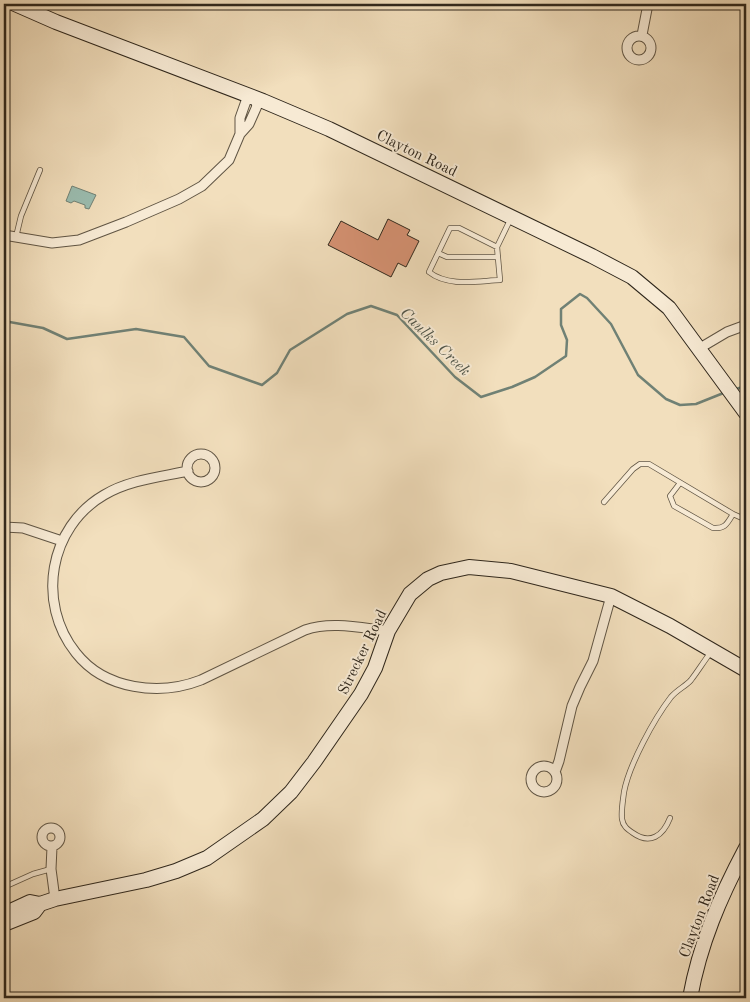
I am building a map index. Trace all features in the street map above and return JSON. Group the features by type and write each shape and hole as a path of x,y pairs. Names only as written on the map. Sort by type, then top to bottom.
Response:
{"main road":[{"name":"Clayton Road","path":"16,4 56,22 329,128 632,277 669,308 746,413"},
{"name":"Strecker Road","path":"4,914 30,902 40,904 176,871 207,858 263,819 291,792 351,710 375,668 388,631 410,594 418,586 441,572 469,566 511,571 610,596 664,622 746,670"},
{"name":"Clayton Road","path":"690,998 705,939 717,907 746,848"},
{"name":"Strecker Road","path":"4,924 34,912 40,904"}],"street":[{"path":"642,35 648,4"},
{"path":"4,235 52,243 78,240 179,199 202,186 230,160 240,134 240,118 246,101 254,98"},
{"path":"700,348 727,332 746,325"},
{"path":"188,472 138,481 104,494 82,511 71,524 62,541 56,557 53,589 60,621 76,652 89,666 122,683 142,688 186,686 317,626 343,626 388,631"},
{"path":"4,527 14,526 62,541"},
{"path":"554,772 559,761 572,706 593,661 610,596"},
{"path":"52,847 51,868 55,899"}],"lane":[{"path":"16,237 21,216 40,170"},
{"path":"497,247 459,228 450,228 429,272 438,279 458,282 500,280 497,247 512,217"},
{"path":"438,253 447,257 498,257"},
{"path":"604,502 633,469 640,464 649,464 733,514 746,518"},
{"path":"680,483 670,496 674,506 713,528 720,528 726,525 733,514"},
{"path":"670,818 667,827 658,834 650,839 641,839 625,828 622,818 624,792 628,777 647,736 670,699 680,687 690,682 712,651"},
{"path":"4,887 51,868"}],"shaded area":[{"path":"72,186 96,195 89,209 85,208 85,205 74,201 71,203 66,201"}],"building":[{"path":"388,219 410,230 407,235 419,241 406,267 398,263 391,277 328,245 341,221 378,240"}],"waterway":[{"name":"Caulks Creek","path":"4,321 43,328 67,339 136,329 184,337 209,366 262,385 277,373 290,350 347,314 371,306 397,315 455,377 481,397 535,377 566,356 567,340 561,325 561,309 580,294 587,298 611,324 638,375 666,399 680,405 696,404 726,392"},
{"name":"Caulks Creek","path":"736,389 746,386"}]}
